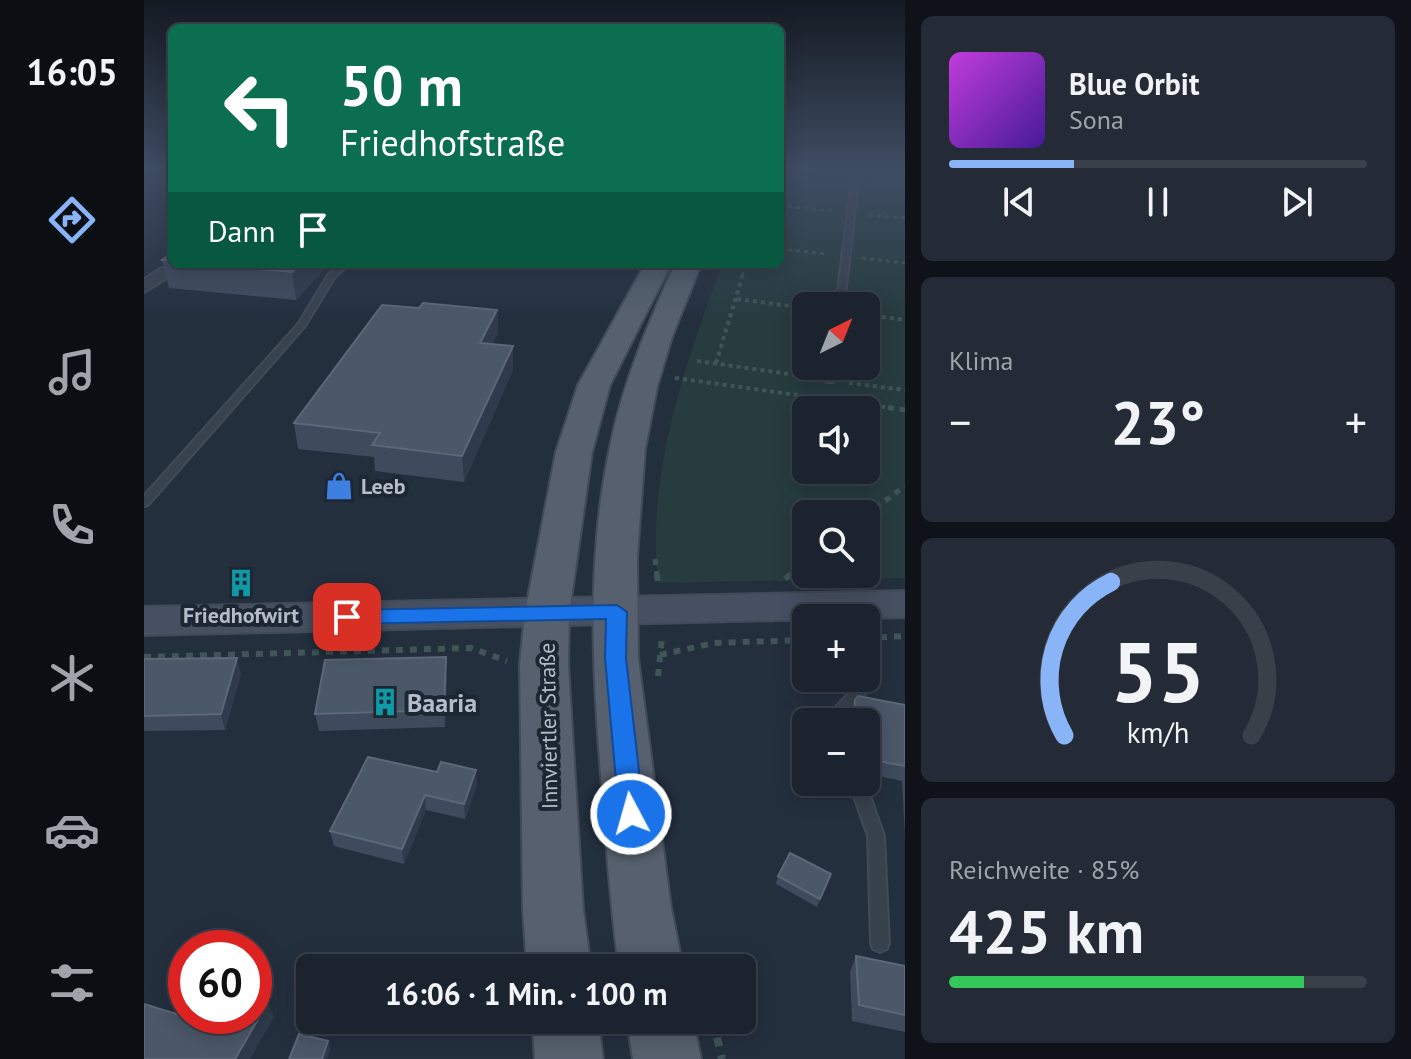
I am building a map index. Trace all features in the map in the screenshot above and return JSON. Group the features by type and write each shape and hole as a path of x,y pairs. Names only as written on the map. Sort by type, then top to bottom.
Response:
{"main road":[{"name":"Innviertler Straße","path":"558,954 553,910 544,664 547,613 574,452 594,385 656,268"},
{"path":"649,954 641,908 616,635 616,557 627,449 641,387 657,337 686,268"},
{"path":"566,1034 569,1059"},
{"path":"663,1034 667,1059"}],"street":[{"path":"144,287 162,273"},
{"path":"880,613 905,604"},
{"path":"144,621 547,613 616,635 792,624"}],"lane":[{"path":"842,292 850,219"},
{"path":"144,503 302,324 331,277 341,268"},
{"path":"844,708 858,692"},
{"path":"862,796 876,836 880,943"}],"path":[{"path":"716,363 745,268"},
{"path":"737,299 792,306"},
{"path":"880,317 905,320"},
{"path":"697,361 792,374"},
{"path":"674,378 905,410"},
{"path":"830,380 905,390"},
{"path":"880,505 905,486"},
{"path":"783,581 792,574"},
{"path":"880,627 905,636"},
{"path":"616,635 663,654 714,643 792,640"},
{"path":"144,657 471,648 510,662 544,664"},
{"path":"716,1034 722,1059"}],"green space":[{"path":"784,219 905,219 905,578 880,579 880,500 792,500 792,580 658,583 658,501 663,461 682,381 721,268 784,268"}],"building":[{"path":"248,268 296,268 292,272"},
{"path":"423,303 497,310 480,343 513,346 462,456 372,445 380,433 294,423 382,305 419,308"},
{"name":"Baaria","path":"446,657 444,710 315,714 325,660"},
{"path":"237,658 221,714 144,716 144,659"},
{"path":"858,696 905,705 905,766 880,761 880,708 855,708"},
{"path":"368,757 437,772 441,762 476,770 464,804 425,795 402,849 330,831"},
{"path":"790,853 831,874 820,899 778,876"},
{"path":"856,956 905,966 905,1015 859,1005"},
{"path":"144,1004 168,1011 168,1034 249,1034 235,1059 144,1059"},
{"path":"299,1034 328,1041 322,1059 289,1059"}],"place":[{"name":"Leeb","path":"339,486"},
{"name":"Friedhofwirt","path":"241,583"},
{"name":"Baaria","path":"385,702"}],"route":[{"path":"347,617 617,612 615,658 631,814"}]}
